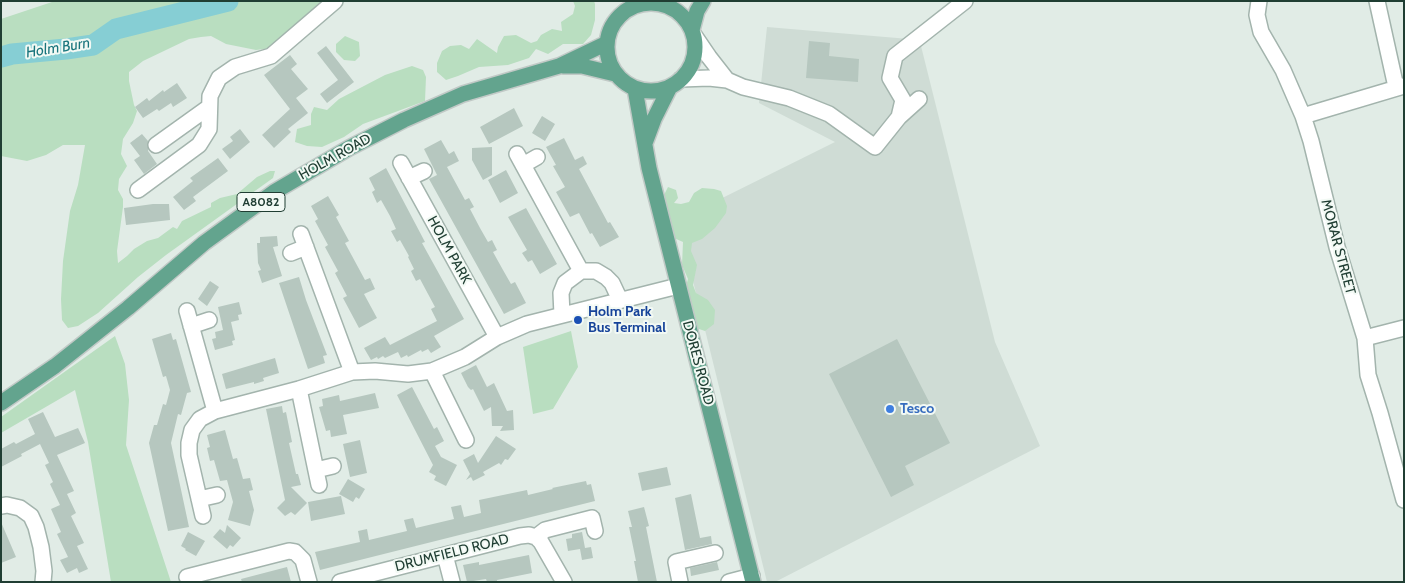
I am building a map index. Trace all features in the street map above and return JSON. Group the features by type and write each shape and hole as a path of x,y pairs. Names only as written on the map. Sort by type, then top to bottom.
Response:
{"main road":[{"path":"693,32 684,18 674,9 662,4 652,2 624,5 610,28 606,42 610,64 624,82 635,89 659,91 676,83 690,68 694,60 695,44 693,32 697,11 703,1"},
{"name":"HOLM ROAD","path":"1,403 55,366 128,308 204,243 274,192 349,148 404,120 463,94 558,66 606,42"},
{"path":"558,66 582,66 616,74"},
{"name":"DORES ROAD","path":"645,143 654,119 676,83"},
{"name":"DORES ROAD","path":"635,89 649,168 753,579"}],"street":[{"path":"138,190 199,146 209,129 210,96 219,78 235,67 271,56 335,1"},
{"path":"900,117 903,100 890,78 895,56 965,1"},
{"name":"MORAR STREET","path":"1259,1 1257,15 1261,32 1283,70 1311,141 1337,247 1365,338 1368,375 1404,500"},
{"path":"1302,116 1400,86 1377,1"},
{"path":"693,32 727,80"},
{"path":"676,83 709,78 727,80 744,87 789,98 829,114 875,147 900,117 919,99"},
{"path":"156,145 209,107"},
{"path":"537,157 520,159 581,271"},
{"name":"HOLM PARK","path":"401,164 497,338"},
{"path":"409,178 424,171"},
{"path":"291,253 304,240 352,372"},
{"path":"562,316 563,288 571,278 581,271 596,271 606,277 612,283 620,300"},
{"path":"203,516 189,455 189,443 192,430 200,419 215,411 298,389 352,372 375,371 408,374 432,371 465,357 497,338 527,324 678,286"},
{"path":"209,320 189,318 215,411"},
{"path":"1365,338 1404,328"},
{"path":"432,371 466,429"},
{"path":"298,389 319,485"},
{"path":"316,470 333,466"},
{"path":"199,499 217,495"},
{"path":"1,506 8,505 20,508 31,516 41,547 44,571 43,582"},
{"name":"DRUMFIELD ROAD","path":"340,582 520,536 529,535 536,537 545,530 592,518 595,531"},
{"path":"536,537 545,548 564,582"},
{"path":"187,577 208,577 289,551 294,552 303,560 309,582"},
{"path":"680,582 676,562 715,553"},
{"path":"445,555 452,582"},
{"path":"729,582 753,579"}],"shaded area":[{"path":"767,27 909,39 921,46 995,342 1040,446 775,582 767,582 678,220 835,142 759,103"}],"green space":[{"path":"55,1 326,1 271,48 256,50 226,44 211,36 189,39 143,61 129,72 129,81 137,111 133,123 123,139 121,154 127,166 119,179 118,190 123,199 123,207 117,251 118,263 147,241 158,238 173,227 177,229 182,221 211,207 211,203 220,198 237,194 257,177 270,171 275,171 273,178 166,255 98,313 78,326 68,328 62,320 63,261 70,211 78,185 85,145 63,145 46,155 27,161 1,156 1,19"},
{"path":"573,1 594,1 595,4 595,20 591,35 583,44 563,44 548,54 536,49 529,58 508,65 479,67 446,80 437,72 437,63 442,51 450,46 461,45 469,49 477,39 497,53 504,36 516,35 531,43 537,41 541,35 552,29 562,31 561,22 573,14 575,6"},
{"path":"345,36 359,42 360,56 355,61 344,60 336,52 336,44"},
{"path":"412,66 423,70 426,77 425,101 363,124 344,137 322,147 307,146 295,142 297,129 311,125 311,114 314,107 327,110 339,99 385,75"},
{"path":"668,187 676,190 678,198 674,203 689,202 694,193 702,188 721,191 727,206 726,213 715,228 702,239 692,243 691,251 697,265 693,285 696,293 708,300 715,310 714,324 705,331 690,326 683,301 688,290 686,286 688,279 682,265 683,242 674,238 667,219 664,195"},
{"path":"571,331 578,367 553,409 533,414 523,347"},
{"path":"115,336 125,364 129,400 126,445 171,582 111,582 88,442 75,390 1,433 1,417"}],"building":[{"path":"809,41 830,43 829,56 859,59 858,82 806,78"},
{"path":"326,46 354,82 327,103 320,94 338,80 317,53"},
{"path":"290,55 297,64 291,69 308,89 296,98 308,113 288,129 291,132 274,148 262,135 290,109 264,75"},
{"path":"177,83 187,98 173,107 171,103 159,111 157,109 143,118 135,107 147,98 149,101 163,90 164,92"},
{"path":"514,108 523,126 489,144 480,127"},
{"path":"542,116 555,124 545,141 532,133"},
{"path":"240,129 250,142 230,159 222,149 233,141 230,137"},
{"path":"142,134 148,141 148,151 157,164 144,174 134,160 140,156 130,143"},
{"path":"564,138 575,160 583,156 587,164 579,169 608,223 610,222 619,237 600,247 592,233 590,234 579,213 570,217 556,192 565,187 553,166 556,165 546,147"},
{"path":"441,140 449,154 454,151 459,161 447,167 465,200 469,198 474,207 470,209 480,228 488,242 492,240 497,250 493,252 511,284 515,282 526,303 504,314 429,179 437,175 424,149"},
{"path":"492,147 492,175 483,180 472,160 472,148"},
{"path":"218,158 228,171 193,197 196,201 184,210 173,197 193,181 190,178"},
{"path":"386,168 425,242 422,243 464,319 434,336 441,347 431,353 428,349 422,352 421,350 408,357 407,355 401,358 398,352 385,358 383,356 371,360 364,348 385,337 390,345 437,321 431,309 435,307 420,279 416,281 411,271 414,269 409,256 400,240 397,242 391,231 396,229 390,216 381,200 377,203 372,192 375,190 369,178"},
{"path":"506,170 518,193 500,203 488,180"},
{"path":"328,196 339,215 336,217 349,241 345,243 365,280 370,278 375,289 364,294 377,318 359,328 343,298 347,296 335,273 338,271 325,247 328,245 315,221 318,219 311,206"},
{"path":"169,204 170,220 126,225 124,208"},
{"path":"526,208 557,264 540,274 532,260 528,262 522,253 527,250 508,217"},
{"path":"277,236 278,246 273,247 282,276 262,283 258,271 261,270 258,263 257,243 260,243 260,237"},
{"path":"299,277 327,355 323,356 325,363 308,369 279,283"},
{"path":"210,281 219,287 207,306 198,299"},
{"path":"239,302 242,314 238,315 239,320 231,322 235,340 232,341 233,345 215,350 212,339 216,338 215,332 223,330 218,307"},
{"path":"171,333 173,340 176,339 191,392 187,393 181,415 178,414 171,443 189,527 168,531 149,443 154,425 157,425 163,404 166,405 170,390 166,376 163,377 152,339"},
{"name":"Tesco","path":"897,339 950,443 905,466 914,485 891,497 829,374"},
{"path":"275,358 279,373 263,378 264,381 226,389 222,374"},
{"path":"476,365 487,387 494,383 507,411 513,410 514,430 500,431 503,426 492,426 491,407 484,411 473,389 471,390 468,387 461,373"},
{"path":"412,387 434,429 437,427 444,441 435,446 441,457 457,465 446,486 434,480 436,476 429,472 433,465 397,395"},
{"path":"375,393 379,408 343,415 347,434 331,437 330,430 326,431 319,407 323,406 322,399 339,395 340,401"},
{"path":"282,406 283,413 286,412 292,442 289,443 296,474 298,474 301,485 291,487 307,503 295,515 291,512 285,516 277,508 285,500 266,409"},
{"path":"43,412 55,437 78,428 85,443 57,455 74,491 67,494 76,513 71,516 84,543 77,546 88,569 79,573 77,568 67,573 60,560 68,557 57,534 61,532 51,509 60,505 50,484 53,482 45,465 49,463 40,444 1,467 1,449 35,434 28,419"},
{"path":"225,430 233,459 237,458 243,479 250,478 253,490 249,491 254,510 250,526 228,520 233,502 227,480 220,481 214,460 210,461 207,448 210,447 207,435"},
{"path":"496,436 516,449 508,460 505,459 501,465 499,463 483,472 485,475 473,481 471,477 466,480 470,474 463,460 474,454 478,463"},
{"path":"360,440 367,473 350,477 343,444"},
{"path":"667,467 671,485 642,491 638,473"},
{"path":"348,479 365,489 359,499 356,497 353,502 339,494"},
{"path":"586,481 587,485 591,484 595,501 320,570 315,552 360,542 358,531 367,529 369,540 407,531 404,520 413,518 416,528 454,519 451,507 461,505 464,517 481,513 479,500 527,490 528,495"},
{"path":"691,494 700,538 711,536 712,544 685,550 675,498"},
{"path":"341,496 345,514 311,521 308,502"},
{"path":"644,507 649,526 646,527 657,582 638,582 634,561 636,561 629,527 632,527 628,511"},
{"path":"1,522 16,557 1,563"},
{"path":"227,525 241,538 233,547 230,545 227,549 213,537 220,529 225,533"},
{"path":"188,532 205,541 196,556 181,546"},
{"path":"582,532 585,548 591,547 593,558 582,560 580,549 568,551 566,539 572,538 572,534"},
{"path":"529,555 532,573 497,580 497,582 487,582 486,579 467,582 463,565 479,562 479,565"},
{"path":"717,562 719,570 691,576 690,568"},
{"path":"287,567 291,582 242,582 241,579"}],"waterway":[{"name":"Holm Burn","path":"1,57 12,54 93,45 116,29 228,1"}],"place":[{"name":"Holm Park Bus Terminal","path":"578,320"},
{"name":"Tesco","path":"890,409"}]}
